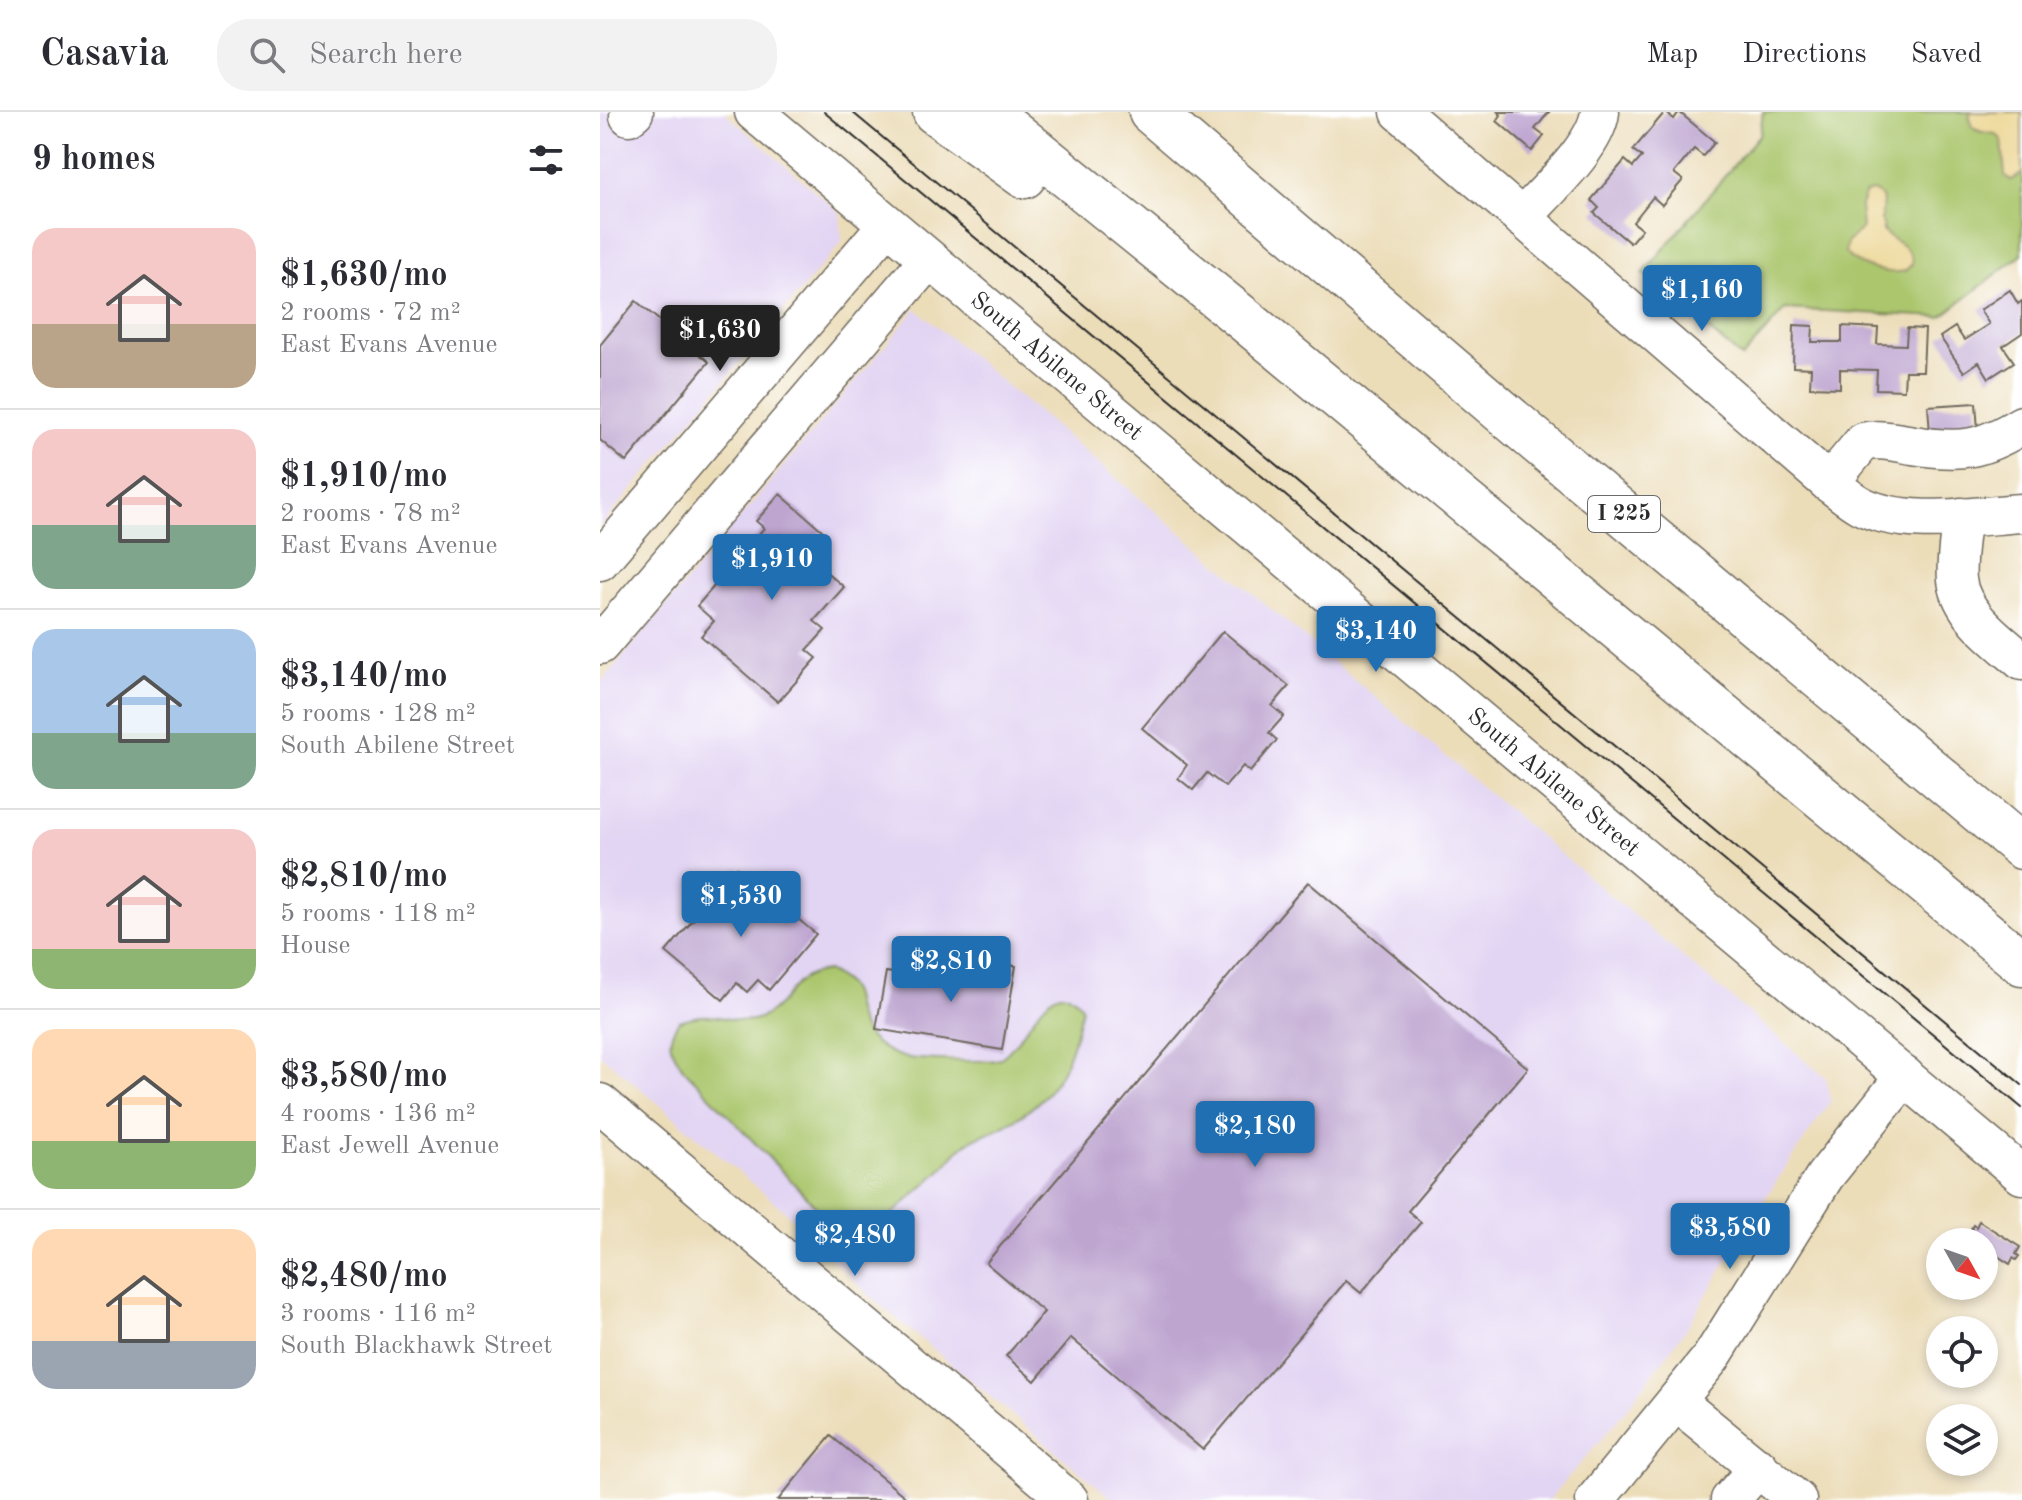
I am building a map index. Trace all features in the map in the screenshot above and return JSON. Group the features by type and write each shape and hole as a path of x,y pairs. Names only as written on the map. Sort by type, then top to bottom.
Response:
{"highway":[{"path":"935,112 1432,474"},
{"path":"988,112 1432,474 2022,963"},
{"name":"I 225","path":"1151,112 1534,439 2022,847"},
{"path":"1160,112 1229,177"}],"street":[{"name":"South Abilene Street","path":"754,112 2022,1175"},
{"path":"1400,112 1829,483 1860,505 1896,517 2022,513"},
{"path":"1522,218 1587,143 1600,112"},
{"path":"600,561 887,225"},
{"path":"600,645 928,260"},
{"path":"1829,483 1863,442 1882,440 1932,447 1976,448 2022,425"},
{"path":"1961,517 1957,568 1962,596 1979,622 2022,661"},
{"path":"1595,1500 1677,1402 1743,1311 1825,1176 1905,1076"},
{"path":"600,1103 1069,1500"},
{"path":"1677,1402 1797,1500"},
{"path":"1730,1500 1759,1467"}],"shaded area":[{"path":"600,112 724,112 840,213 842,242 600,527"},
{"path":"916,309 1826,1078 1831,1100 1757,1210 1688,1326 1626,1410 1549,1500 1114,1500 866,1293 785,1211 600,1054 600,684","holes":["854,993 857,1015 864,1031 881,1048 904,1058 997,1059 1012,1050 1039,1010 1060,993 1031,1110 966,1143 883,1223 864,1238 851,1239 824,1215 683,1068 711,1016 749,1022 766,1015 780,1002"]}],"green space":[{"path":"1763,112 2022,112 2022,254 1941,317 1785,309 1742,358 1643,274 1760,134"},
{"path":"827,971 851,991 859,1020 871,1039 903,1057 996,1060 1017,1042 1049,1001 1060,994 1071,996 1082,1008 1066,1063 1048,1092 1021,1115 964,1145 924,1186 864,1238 851,1239 841,1233 683,1068 671,1045 672,1034 679,1021 705,1016 743,1021 757,1019 773,1010 797,983 814,973"}],"sand":[{"path":"1970,112 2022,114 2022,173 2011,180 2005,176 2002,140 1996,134 1973,127"},
{"path":"1872,191 1883,201 1883,231 1909,252 1912,264 1905,271 1873,269 1845,253 1847,242 1862,228 1860,207 1866,193"}],"building":[{"path":"1498,112 1549,112 1535,129 1544,136 1532,151 1497,121 1501,115"},
{"path":"1665,112 1674,119 1679,112 1715,142 1703,156 1694,149 1674,173 1683,180 1662,205 1653,197 1633,222 1642,229 1630,243 1594,213 1599,208 1591,200 1625,160 1633,167 1642,157 1633,150"},
{"path":"2010,290 2018,304 2022,301 2022,333 2003,346 2014,362 1989,378 1979,362 1964,372 1940,337 1955,327 1964,340 1989,324 1980,310"},
{"path":"636,301 709,362 626,462 600,440 600,345"},
{"path":"1794,325 1813,326 1812,342 1842,342 1842,326 1878,328 1877,344 1906,345 1907,328 1925,329 1923,371 1905,371 1904,390 1876,389 1877,370 1840,369 1840,388 1810,387 1811,368 1793,367"},
{"path":"1976,403 1978,430 1930,433 1928,406"},
{"path":"780,494 822,530 803,552 844,587 814,621 825,630 807,650 817,658 778,702 701,636 714,621 697,606 764,528 756,521"},
{"path":"1223,631 1289,686 1272,706 1284,716 1269,733 1277,740 1250,772 1243,766 1225,787 1207,773 1193,790 1178,778 1187,765 1142,728"},
{"path":"737,868 816,934 769,990 758,980 747,992 737,983 723,1000 666,952"},
{"path":"1308,882 1528,1068 1408,1211 1421,1222 1361,1293 1346,1281 1203,1450 1071,1338 1035,1381 1006,1356 1044,1312 986,1263"},
{"path":"955,956 1016,966 1002,1050 876,1029 886,972 950,982"},
{"path":"1979,1221 1990,1228 1972,1228 1973,1225 1976,1227"},
{"path":"1998,1233 2020,1247 2016,1254 2019,1256 2016,1260 2013,1258 2010,1264 1998,1256"},
{"path":"831,1436 909,1500 778,1500"}],"tram line":[{"path":"824,112 2022,1108"},
{"path":"852,112 2022,1085"}]}
